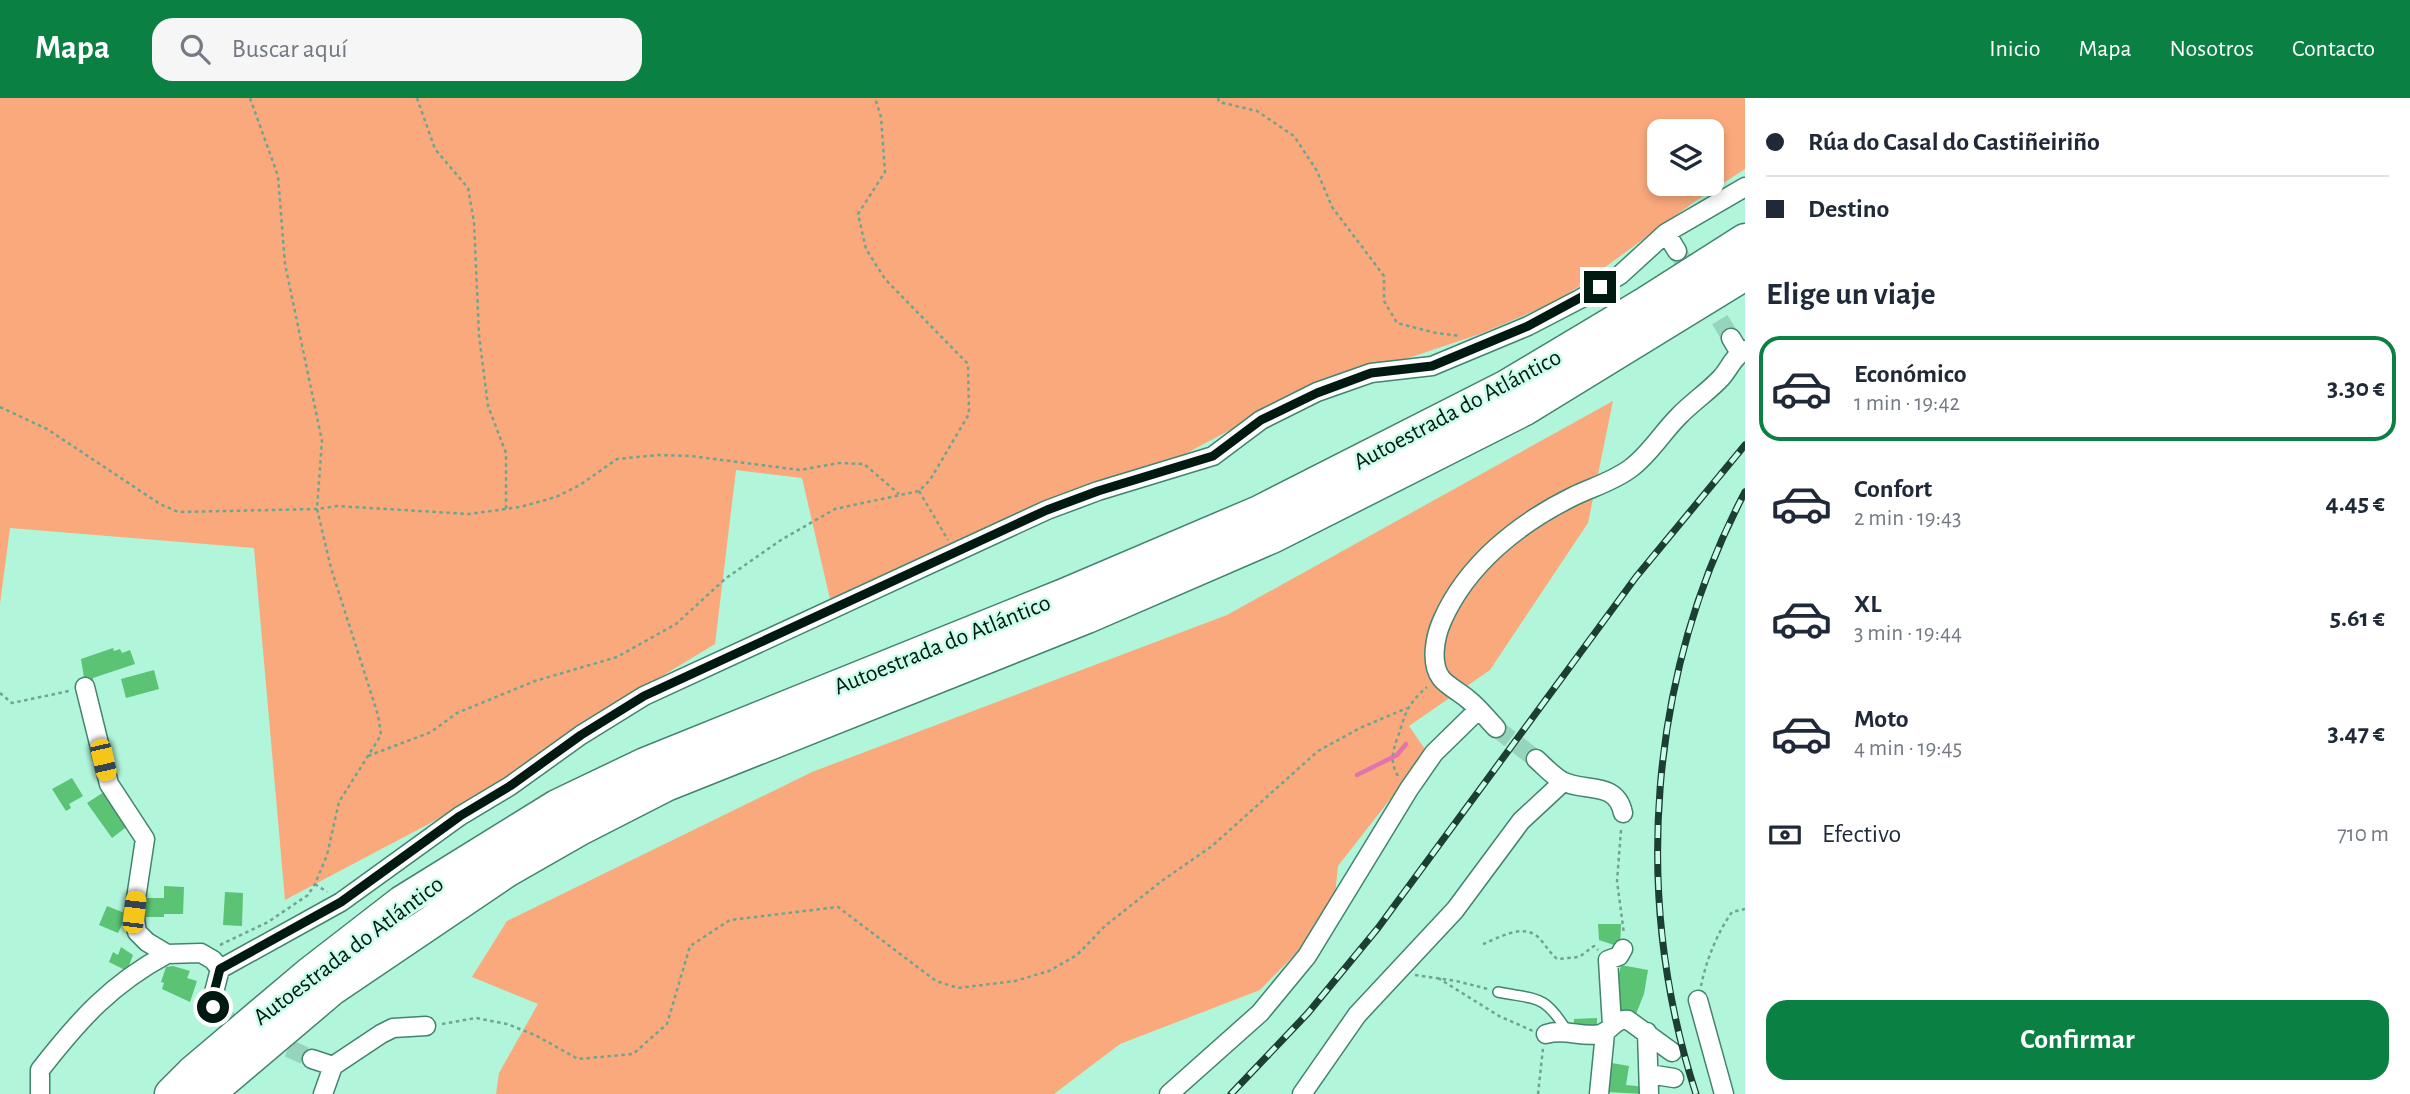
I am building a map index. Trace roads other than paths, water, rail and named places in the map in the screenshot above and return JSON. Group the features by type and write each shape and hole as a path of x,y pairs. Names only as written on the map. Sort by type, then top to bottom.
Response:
{"highway":[{"name":"Autoestrada do Atlántico","path":"171,1094 193,1072 309,974 402,902 557,807 645,764 1051,600 1259,512 1507,386 1745,240"},
{"name":"Autoestrada do Atlántico","path":"208,1094 332,989 508,870 578,830 666,785 1087,617 1274,536 1523,410 1745,274"}],"street":[{"path":"215,1014 212,1000 220,969 341,902 460,816 510,786 581,735 644,696 1047,510 1098,491 1213,456 1261,420 1317,393 1371,373 1432,366 1528,326 1620,275 1666,233 1745,187"},
{"path":"1666,233 1677,251"},
{"path":"1496,728 1475,706 1440,677 1434,650 1438,630 1446,612 1469,576 1516,529 1573,496 1624,474 1635,466 1678,416 1724,375 1739,347"},
{"path":"85,687 109,784 145,839 134,912 136,932 167,954"},
{"path":"1169,1094 1260,1013 1307,956 1415,780 1434,753 1475,706"},
{"path":"1536,759 1563,782 1608,792 1620,800 1623,813"},
{"path":"1302,1094 1357,1015 1455,910 1521,821 1563,782"},
{"path":"1599,1094 1608,1029 1608,960 1619,956 1623,949"},
{"path":"40,1094 40,1070 91,1008 144,966 167,954 201,953 213,960 220,969"},
{"path":"1698,1000 1724,1094"},
{"path":"1546,1034 1559,1030 1591,1035 1608,1029 1622,1019 1647,1032 1656,1042 1672,1052"},
{"path":"323,1094 333,1066 393,1028 426,1026"},
{"path":"1647,1032 1650,1074 1648,1094"},
{"path":"312,1059 333,1066"},
{"path":"1650,1074 1674,1078"}],"lane":[{"path":"1498,992 1542,1001 1553,1009 1567,1031"}],"waterway":[{"path":"1357,775 1397,755 1406,744"}],"tunnel":[{"path":"1677,251 1731,338"},
{"path":"1496,728 1536,759"},
{"path":"215,1014 312,1059"}],"railway":[{"path":"1231,1094 1308,1013 1378,928 1636,577 1745,445"},
{"path":"1696,1094 1676,1019 1663,943 1658,865 1660,788 1670,711 1687,636 1712,563 1745,492"}]}
